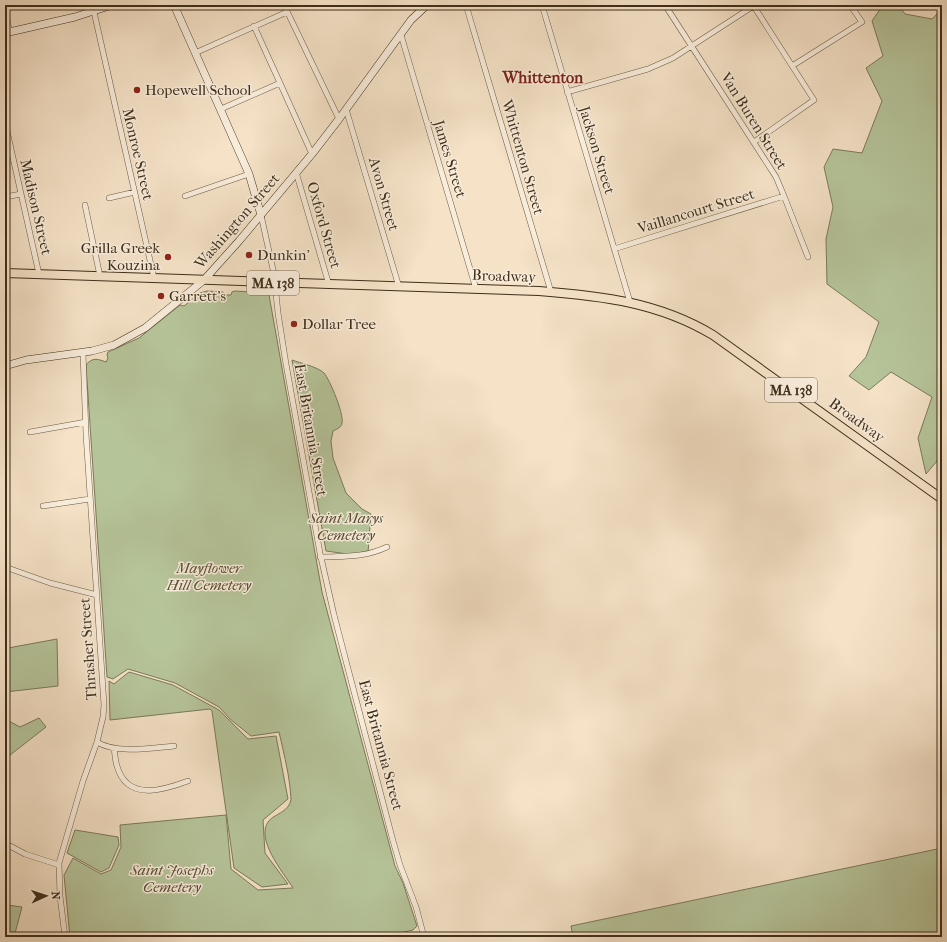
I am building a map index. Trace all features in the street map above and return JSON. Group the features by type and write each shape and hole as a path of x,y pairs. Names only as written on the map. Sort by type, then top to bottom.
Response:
{"main road":[{"name":"Broadway","path":"5,273 551,292 586,295 630,302 667,313 713,335 942,499"}],"street":[{"path":"5,13 8,33 54,23 94,12 112,5"},
{"name":"East Britannia Street","path":"174,5 249,174 261,215 274,274 286,364 320,557 393,841 400,865 416,906 424,937"},
{"path":"195,53 254,26 290,5"},
{"name":"Washington Street","path":"5,366 26,360 83,353 114,345 145,328 204,280 312,154 413,17 427,5"},
{"name":"Whittenton Street","path":"466,5 551,292"},
{"name":"Jackson Street","path":"542,5 630,302"},
{"name":"Van Buren Street","path":"665,5 776,177 808,256"},
{"path":"567,92 654,68 673,58 754,5 814,100 754,142"},
{"path":"792,66 862,22 850,5"},
{"path":"285,8 339,119"},
{"name":"Monroe Street","path":"94,12 154,278"},
{"path":"254,26 312,154"},
{"name":"James Street","path":"401,35 476,289"},
{"path":"220,109 280,83"},
{"name":"Avon Street","path":"346,109 399,286"},
{"name":"Madison Street","path":"5,122 39,274"},
{"name":"Oxford Street","path":"296,172 329,284"},
{"path":"185,196 249,174"},
{"path":"109,198 135,192"},
{"path":"5,197 21,194"},
{"name":"Vaillancourt Street","path":"614,248 784,196"},
{"path":"85,205 100,276"},
{"name":"Thrasher Street","path":"65,937 58,865 83,781 97,742 104,706 90,499 83,353"},
{"path":"30,432 86,422"},
{"path":"42,506 90,499"},
{"path":"320,557 362,556 374,553 387,547"},
{"path":"5,567 50,582 97,595"},
{"path":"97,742 105,747 114,748 174,746"},
{"path":"114,748 117,766 121,776 129,784 138,789 148,791 159,790 188,781"},
{"path":"10,846 25,854 58,865"}],"green space":[{"path":"883,5 898,5 905,14 932,19 942,9 942,455 926,474 918,438 932,397 891,372 869,390 849,376 866,357 879,322 827,284 826,239 833,207 824,167 833,149 862,153 882,101 866,68 883,56 872,21"},
{"name":"Mayflower Hill Cemetery","path":"207,291 223,292 225,295 231,295 232,292 235,291 266,293 269,295 322,592 395,866 403,883 417,926 413,930 404,932 404,937 70,937 64,875 73,858 101,874 111,870 121,847 120,825 226,815 231,869 258,890 293,888 270,852 266,841 265,831 268,823 287,807 291,799 288,773 279,732 251,736 230,719 219,707 175,683 128,669 113,679 107,677 86,365 88,362 95,359 106,362 108,352 139,338 180,305 184,306 200,293"},
{"name":"Saint Marys Cemetery","path":"292,360 313,367 324,373 330,382 336,397 341,412 342,424 338,429 333,431 331,441 333,458 346,493 362,509 371,514 368,553 355,555 326,551"},
{"path":"57,639 58,686 5,692 5,647 8,648"},
{"path":"129,672 173,685 219,710 248,739 276,736 288,799 263,820 265,853 288,884 262,887 234,868 212,711 210,709 110,720 109,681 114,684"},
{"path":"39,718 46,727 5,759 5,719 20,727"},
{"path":"75,830 118,837 119,845 109,868 101,872 67,853"},
{"path":"942,848 942,937 573,937 571,926"},
{"path":"5,903 7,905 22,907 14,937 5,937"}],"place":[{"name":"Hopewell School","path":"137,90"},
{"name":"Dunkin'","path":"249,255"},
{"name":"Grilla Greek Kouzina","path":"168,257"},
{"name":"Garrett's","path":"161,296"},
{"name":"Dollar Tree","path":"294,324"}],"district":[{"name":"Whittenton","path":"543,77"}],"park label":[{"name":"Saint Josephs Cemetery","path":"172,878"}]}
